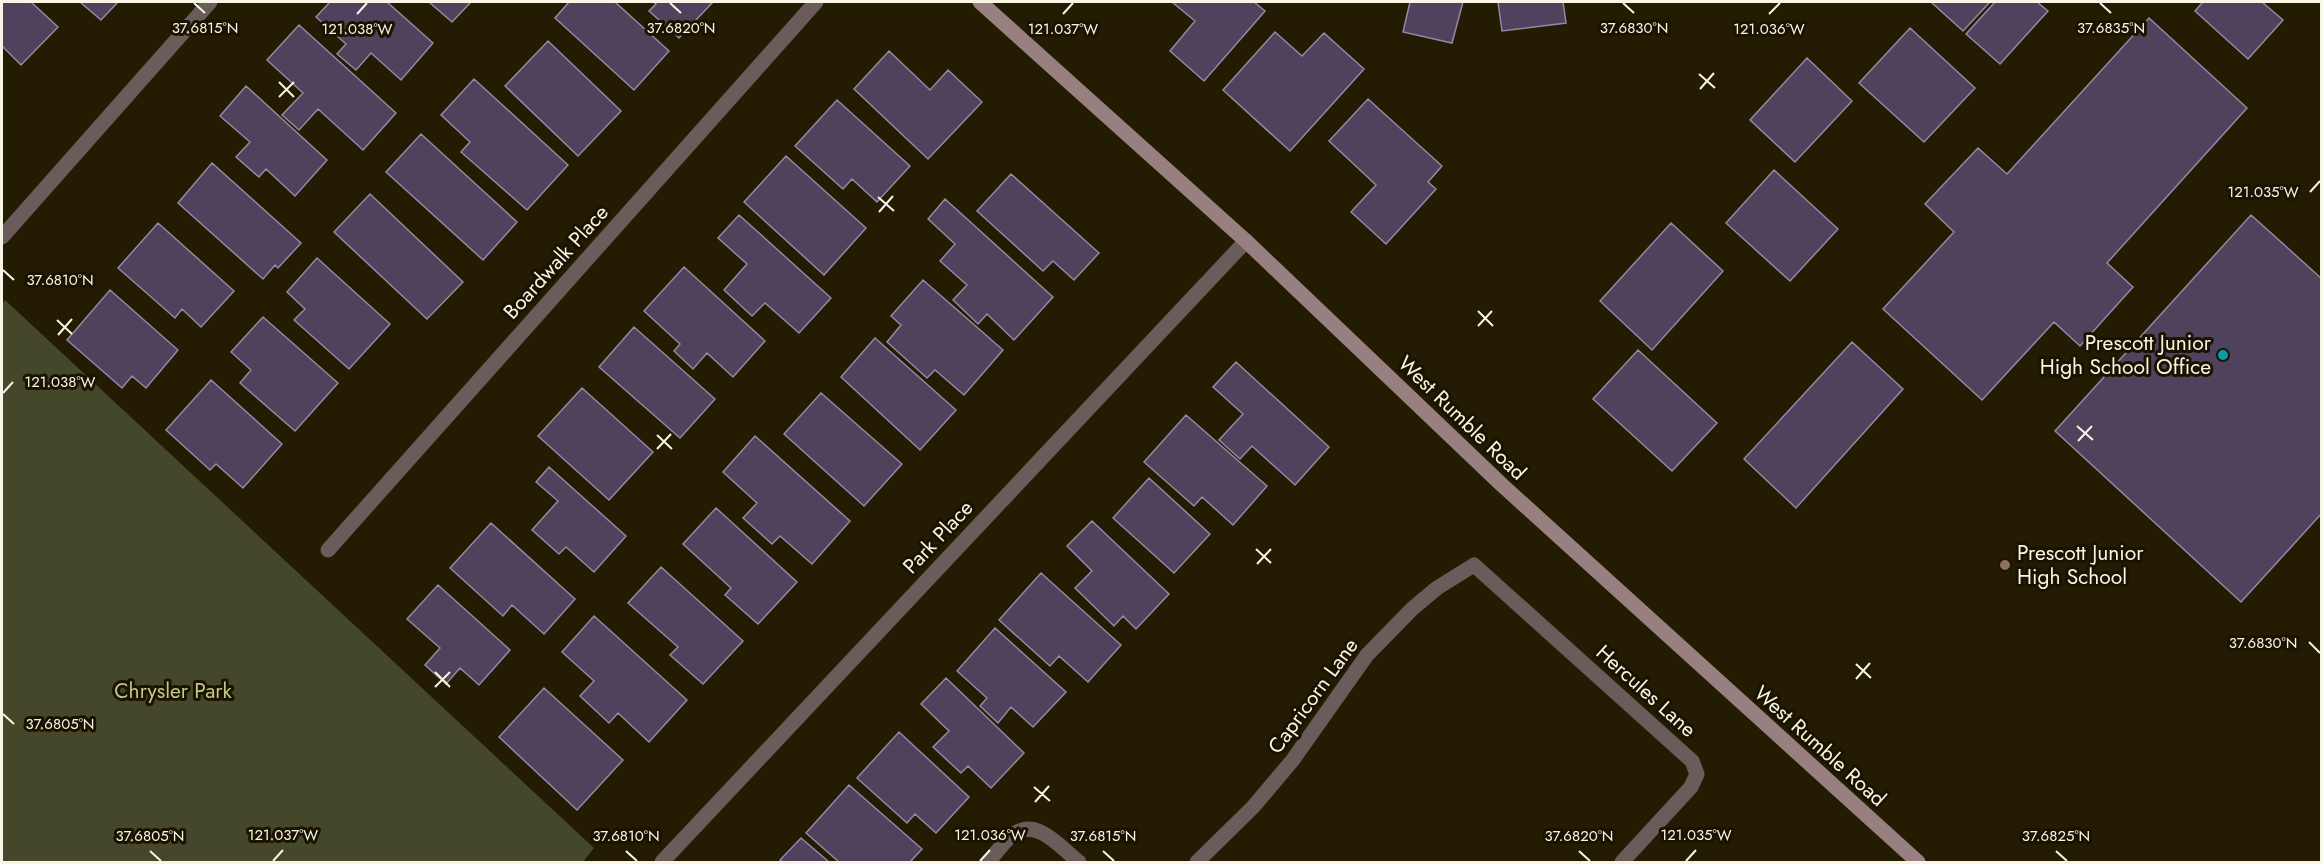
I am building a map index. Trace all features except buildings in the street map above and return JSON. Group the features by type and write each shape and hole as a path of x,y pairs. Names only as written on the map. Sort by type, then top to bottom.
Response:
{"street":[{"path":"2,237 210,2"},
{"name":"Boardwalk Place","path":"328,550 816,2"},
{"name":"West Rumble Road","path":"980,2 1246,241 1502,485 1918,862"},
{"name":"Park Place","path":"662,862 1246,241"},
{"name":"Capricorn Lane","path":"1197,862 1253,807 1292,761 1367,654 1412,609 1437,588 1474,565"},
{"name":"Hercules Lane","path":"1474,565 1692,761 1697,774 1691,787 1622,862"},
{"path":"988,862 1014,833 1027,829 1043,832 1079,862"}],"green space":[{"name":"Chrysler Park","path":"5,300 594,848 583,862 2,862 2,304"}],"place":[{"name":"Prescott Junior High School Office","path":"2223,355"},
{"name":"Prescott Junior High School","path":"2005,565"}]}
